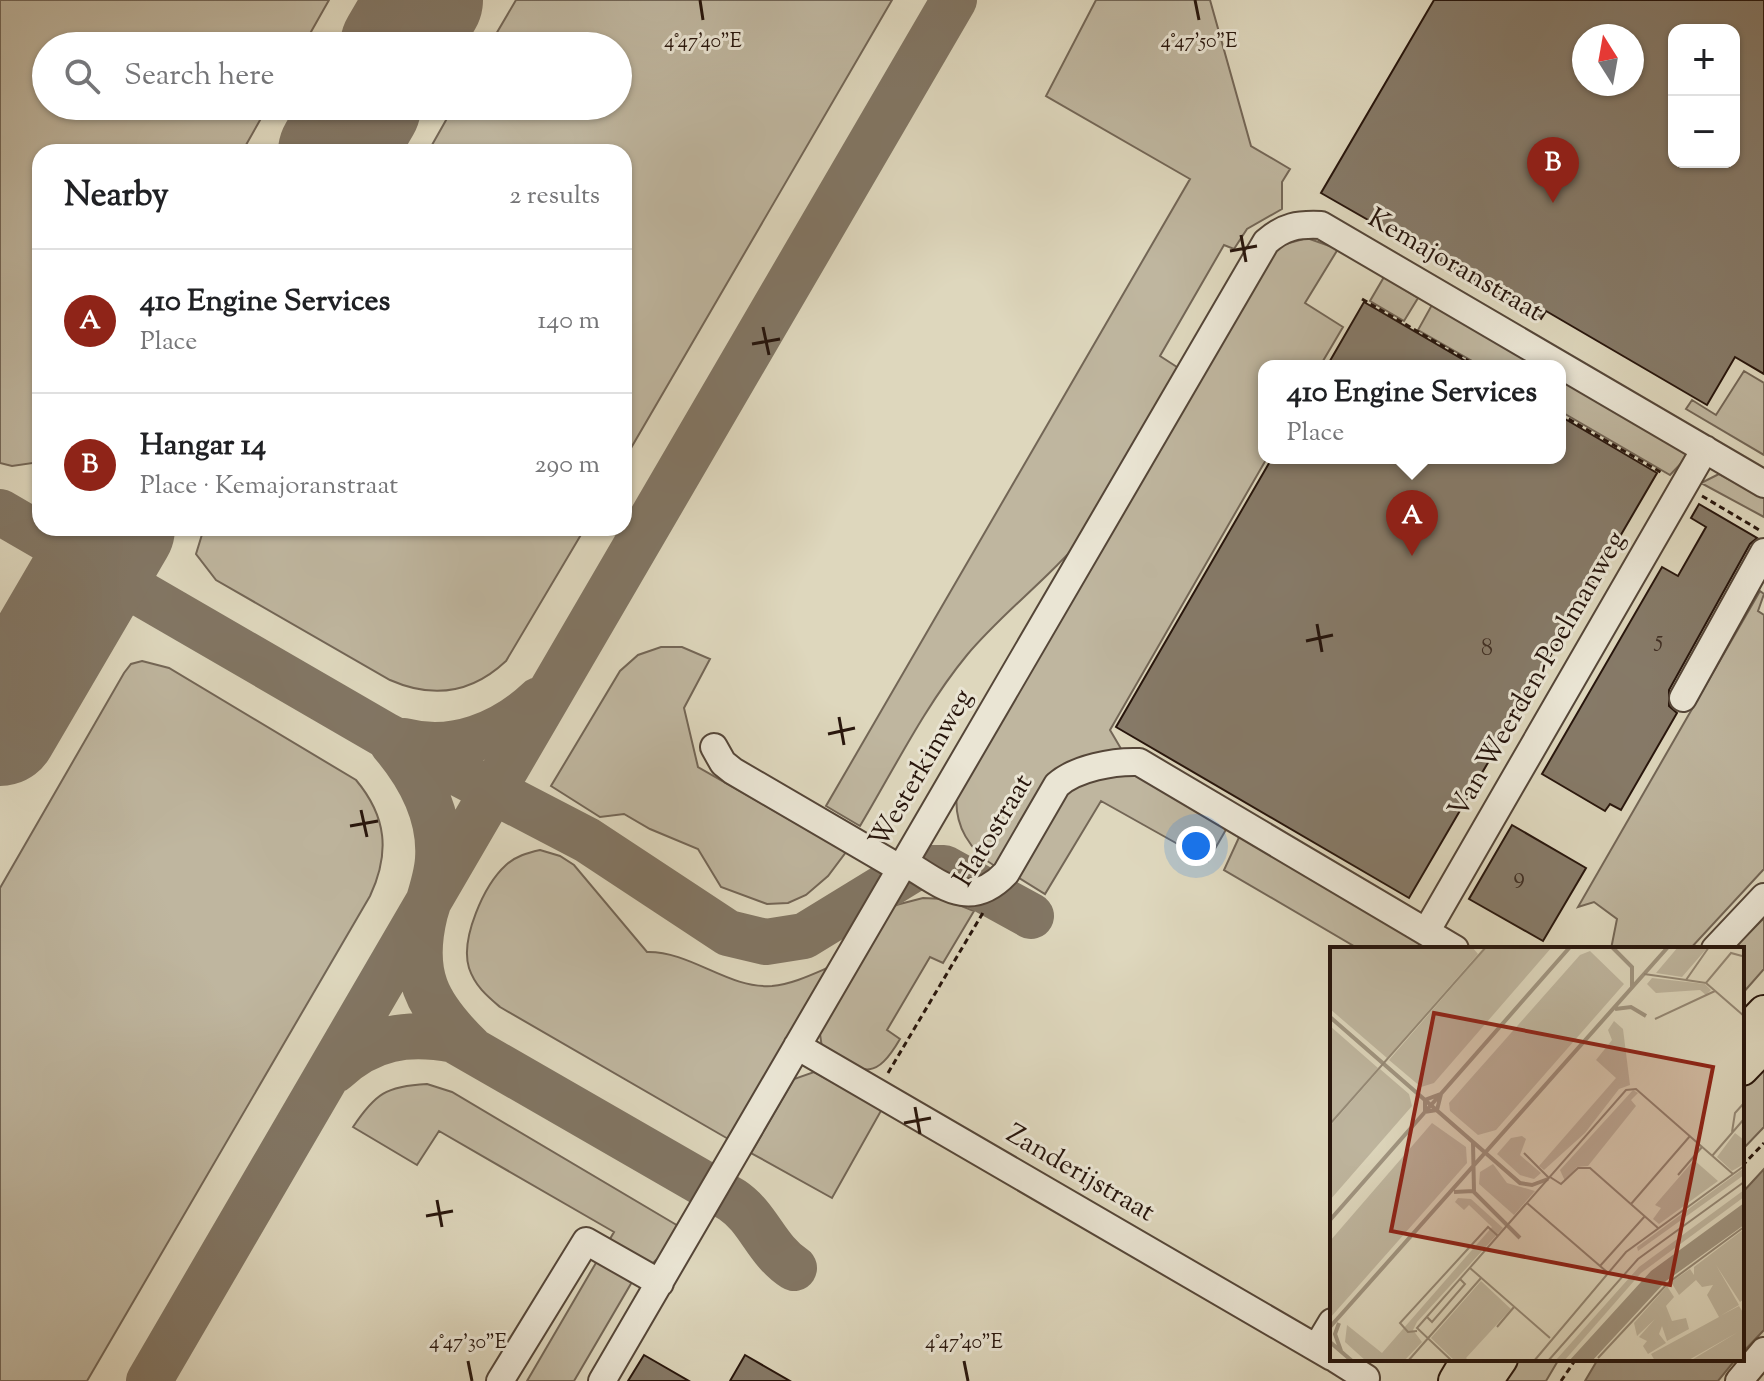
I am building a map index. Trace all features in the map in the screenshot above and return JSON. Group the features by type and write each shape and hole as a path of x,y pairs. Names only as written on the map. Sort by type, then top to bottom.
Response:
{"main road":[{"path":"1744,1033 1764,1012"},
{"path":"1744,1067 1764,1046"},
{"path":"1455,1381 1467,1361"},
{"path":"1486,1381 1500,1361"}],"street":[{"name":"Westerkimweg","path":"602,1381 1266,242 1278,231 1297,224 1321,225"},
{"name":"Kemajoranstraat","path":"1321,225 1552,360"},
{"name":"Kemajoranstraat","path":"1566,368 1764,484"},
{"name":"Van Weerden-Poelmanweg","path":"1426,932 1705,449"},
{"path":"1683,698 1764,552"},
{"path":"714,747 723,763 733,771 902,866 964,894 995,885 1006,873"},
{"name":"Hatostraat","path":"1006,873 1057,785 1065,777 1126,762 1139,762 1452,947"},
{"path":"1717,947 1764,897"},
{"name":"Zanderijstraat","path":"797,1046 1328,1354"},
{"path":"500,1381 586,1241 660,1283"},
{"path":"1739,1381 1764,1351"},
{"name":"Zanderijstraat","path":"1343,1361 1369,1373"}],"path":[{"path":"1362,299 1467,360"},
{"path":"1566,417 1676,481"},
{"path":"1695,492 1764,533"},
{"name":"Hatostraat","path":"876,1093 1006,873"},
{"path":"1744,1164 1764,1143"},
{"path":"1561,1381 1575,1361"}],"shaded area":[{"path":"0,0 329,0 311,32 32,32 32,120 260,120 247,144 32,144 32,463 12,466 0,463"},
{"path":"516,0 892,0 632,446 632,144 433,144 446,120 632,120 632,32 497,32"},
{"path":"1096,0 1210,0 1251,146 1290,169 1282,182 1282,209 1247,229 1234,249 1224,245 1160,356 1180,369 1087,532 967,655 924,716 860,826 826,806 1190,179 1046,96"},
{"path":"1307,238 1338,249 1305,303 1343,327 1324,360 1258,360 1258,464 1264,464 1110,730 1123,752 1067,766 998,868 979,854 966,836 958,816 957,792 1270,254 1282,245"},
{"path":"1384,277 1418,298 1404,321 1370,301"},
{"path":"1433,303 1532,360 1470,360 1418,330"},
{"path":"1744,371 1764,383 1764,455 1686,409 1692,400 1716,415"},
{"path":"1566,380 1690,454 1670,475 1566,414"},
{"path":"1719,474 1764,498 1764,517 1701,483"},
{"path":"202,536 580,536 506,661 479,681 465,687 436,691 421,690 390,680 216,580 196,554"},
{"path":"1760,591 1764,594 1758,611 1764,615 1764,869 1692,947 1611,947 1617,919 1594,902 1578,907"},
{"path":"661,647 682,647 710,659 684,708 698,767 846,852 828,876 806,895 788,903 767,904 721,887 698,849 650,829 624,814 600,817 551,786 620,671 638,655"},
{"path":"142,661 169,668 356,780 379,822 383,850 381,865 370,896 87,1381 0,1381 0,888 124,673 131,664"},
{"path":"1131,768 1228,826 1208,861 1101,801 1045,894 1016,876 1067,789"},
{"path":"1241,833 1430,947 1356,947 1224,870"},
{"path":"540,850 560,856 574,865 647,952 679,957 740,982 756,985 788,983 832,966 730,1140 500,1007 475,980 469,968 468,942 482,899 506,865 522,855"},
{"path":"923,898 944,899 974,911 943,963 930,957 887,1030 900,1039 891,1054 874,1068 866,1069 847,1063 822,1048 819,1027 884,914 896,905"},
{"path":"1764,918 1764,969 1744,992 1744,947 1735,947"},
{"path":"1764,1062 1764,1127 1744,1148 1744,1083"},
{"path":"814,1072 882,1109 832,1198 751,1153 794,1079"},
{"path":"427,1084 452,1092 680,1227 665,1252 632,1282 574,1381 527,1381 614,1232 439,1131 417,1165 353,1127 375,1099 383,1094 401,1087"},
{"path":"1764,1169 1764,1330 1744,1351 1744,1191"},
{"path":"1514,1361 1558,1361 1546,1381 1499,1381"},
{"path":"1597,1361 1734,1361 1718,1381 1585,1381"}],"building":[{"path":"1434,0 1764,0 1764,374 1735,357 1707,405 1546,311 1541,319 1321,193"},
{"path":"1364,302 1464,360 1330,360"},
{"path":"1566,420 1657,473 1409,898 1116,727 1269,464 1566,464"},
{"path":"1699,504 1757,538 1750,544 1669,690 1669,706 1677,713 1621,810 1610,804 1605,811 1542,774 1662,567 1678,576 1706,527 1691,518"},
{"path":"1512,825 1586,868 1543,941 1469,899"},
{"path":"644,1355 689,1381 628,1381"},
{"path":"745,1355 790,1381 730,1381"}],"taxiway":[{"path":"149,1381 954,0"},
{"path":"0,512 32,531"},
{"path":"41,536 385,735 587,840 728,933 766,942 804,936 915,868 944,868 1031,916"},
{"path":"116,536 117,563 136,592"},
{"path":"51,542 65,559 71,577 71,596 65,617"},
{"path":"404,741 441,745 476,738 510,723 539,700"},
{"path":"392,743 420,782 436,827 437,866 421,935 421,971 425,987 442,1017 470,1048"},
{"path":"335,1070 362,1050 390,1039 421,1036 454,1040 732,1200 749,1216 784,1261 794,1268"}],"runway":[{"path":"406,32 425,0"},
{"path":"341,144 355,120"},
{"path":"0,728 112,536"}],"place":[{"name":"Hangar 14","path":"1553,203"},
{"name":"410 Engine Services","path":"1412,556"}]}
